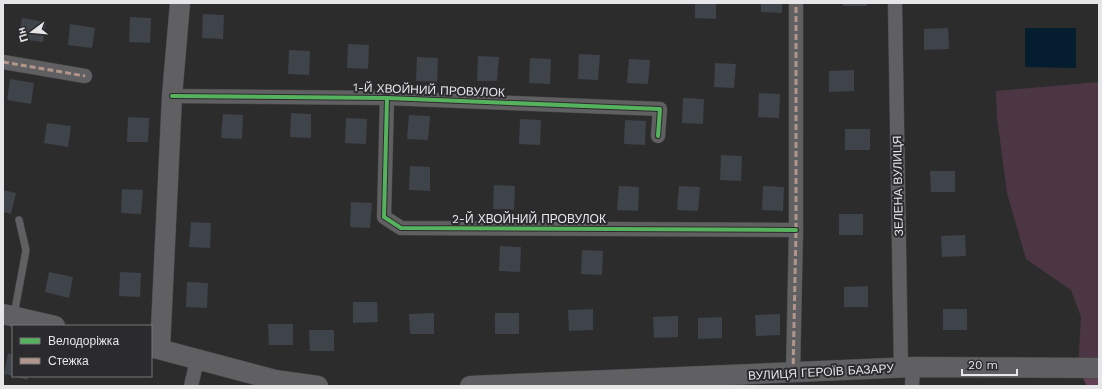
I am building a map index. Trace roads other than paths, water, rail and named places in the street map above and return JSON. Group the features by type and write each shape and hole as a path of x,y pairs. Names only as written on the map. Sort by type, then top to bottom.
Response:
{"main road":[{"path":"180,3 172,96 156,348 275,380 318,386"},
{"path":"8,316 50,325"},
{"name":"ВУЛИЦЯ ГЕРОЇВ БАЗАРУ","path":"470,386 793,373 908,374 1099,368"}],"street":[{"path":"793,373 796,230 796,3"},
{"name":"ЗЕЛЕНА ВУЛИЦЯ","path":"895,3 908,374"},
{"path":"3,62 85,76"},
{"name":"1-Й ХВОЙНИЙ ПРОВУЛОК","path":"172,96 387,98 660,109 658,136"},
{"name":"2-Й ХВОЙНИЙ ПРОВУЛОК","path":"387,98 384,217 401,228 796,230"},
{"path":"191,386 197,360"}],"lane":[{"path":"8,316 26,250 19,220"}],"water":[{"path":"1025,28 1076,28 1076,68 1025,67"}]}
